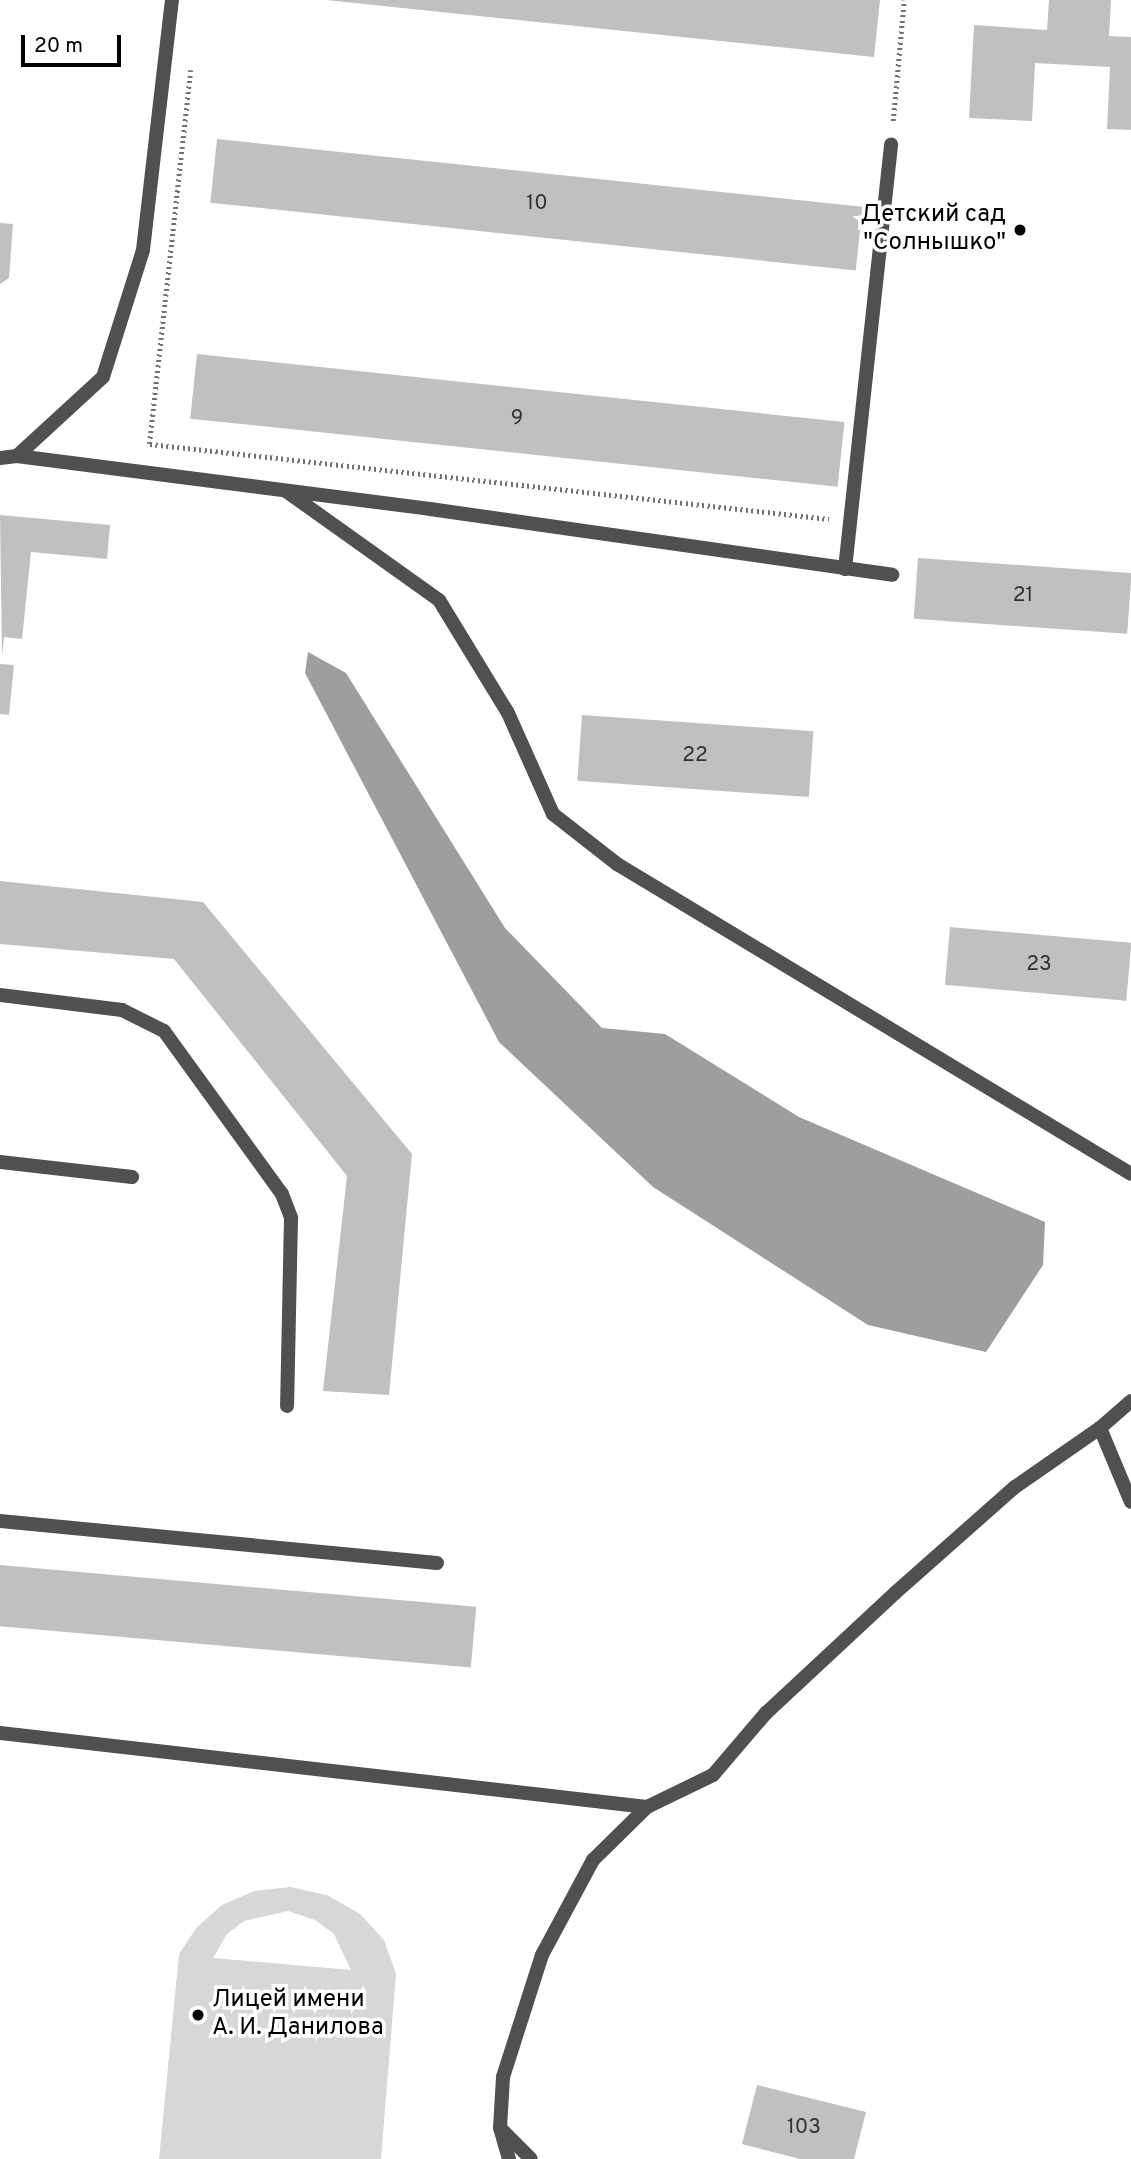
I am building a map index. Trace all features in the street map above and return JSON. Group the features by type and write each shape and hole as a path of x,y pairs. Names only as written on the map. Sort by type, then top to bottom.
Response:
{"street":[{"path":"17,456 103,377 143,250 172,0"},
{"path":"845,569 891,144"},
{"path":"0,458 17,456 286,491 892,575"},
{"path":"286,491 439,600 508,713 553,814 617,864 1131,1174"},
{"path":"0,995 122,1010 164,1031 282,1194 291,1218 288,1406"},
{"path":"0,1162 132,1177"},
{"path":"509,2159 500,2128 503,2077 542,1955 593,1860 647,1807 713,1775 766,1713 895,1593 1015,1487 1100,1428 1131,1401"},
{"path":"1100,1428 1131,1502"},
{"path":"0,1521 437,1563"},
{"path":"0,1733 647,1807"},
{"path":"500,2128 531,2159"}],"path":[{"path":"891,144 904,0"},
{"path":"192,62 150,444 850,521"}],"shaded area":[{"path":"308,652 346,673 505,928 602,1028 665,1034 799,1117 1045,1222 1043,1265 986,1352 868,1325 653,1187 499,1042 305,673"},
{"path":"290,1887 327,1895 360,1914 384,1940 396,1974 381,2159 159,2159 179,1954 197,1927 222,1905 254,1891","holes":["288,1911 315,1920 334,1934 351,1970 213,1958 227,1934 244,1921"]}],"building":[{"path":"326,0 880,0 874,57"},
{"path":"1049,0 1111,0 1109,36 1131,37 1131,130 1107,129 1110,67 1035,63 1032,121 969,118 974,25 1047,30"},
{"path":"217,139 862,207 856,270 210,203"},
{"path":"0,223 13,224 9,278 0,284"},
{"path":"197,354 844,422 838,487 190,419"},
{"path":"0,515 110,525 107,559 31,552 22,639 4,637 2,657"},
{"path":"918,558 1131,573 1127,634 914,619"},
{"path":"0,664 14,665 9,715 0,714"},
{"path":"582,715 813,731 809,797 577,781"},
{"path":"0,881 203,902 412,1154 389,1395 323,1391 347,1176 174,959 0,944"},
{"path":"950,927 1131,943 1126,1001 945,985"},
{"path":"0,1565 476,1607 471,1667 0,1626"},
{"path":"757,2085 866,2112 854,2159 800,2159 742,2144"}],"place":[{"name":"Детский сад \"Солнышко\"","path":"1020,230"},
{"name":"Лицей имени А. И. Данилова","path":"198,2015"}]}
